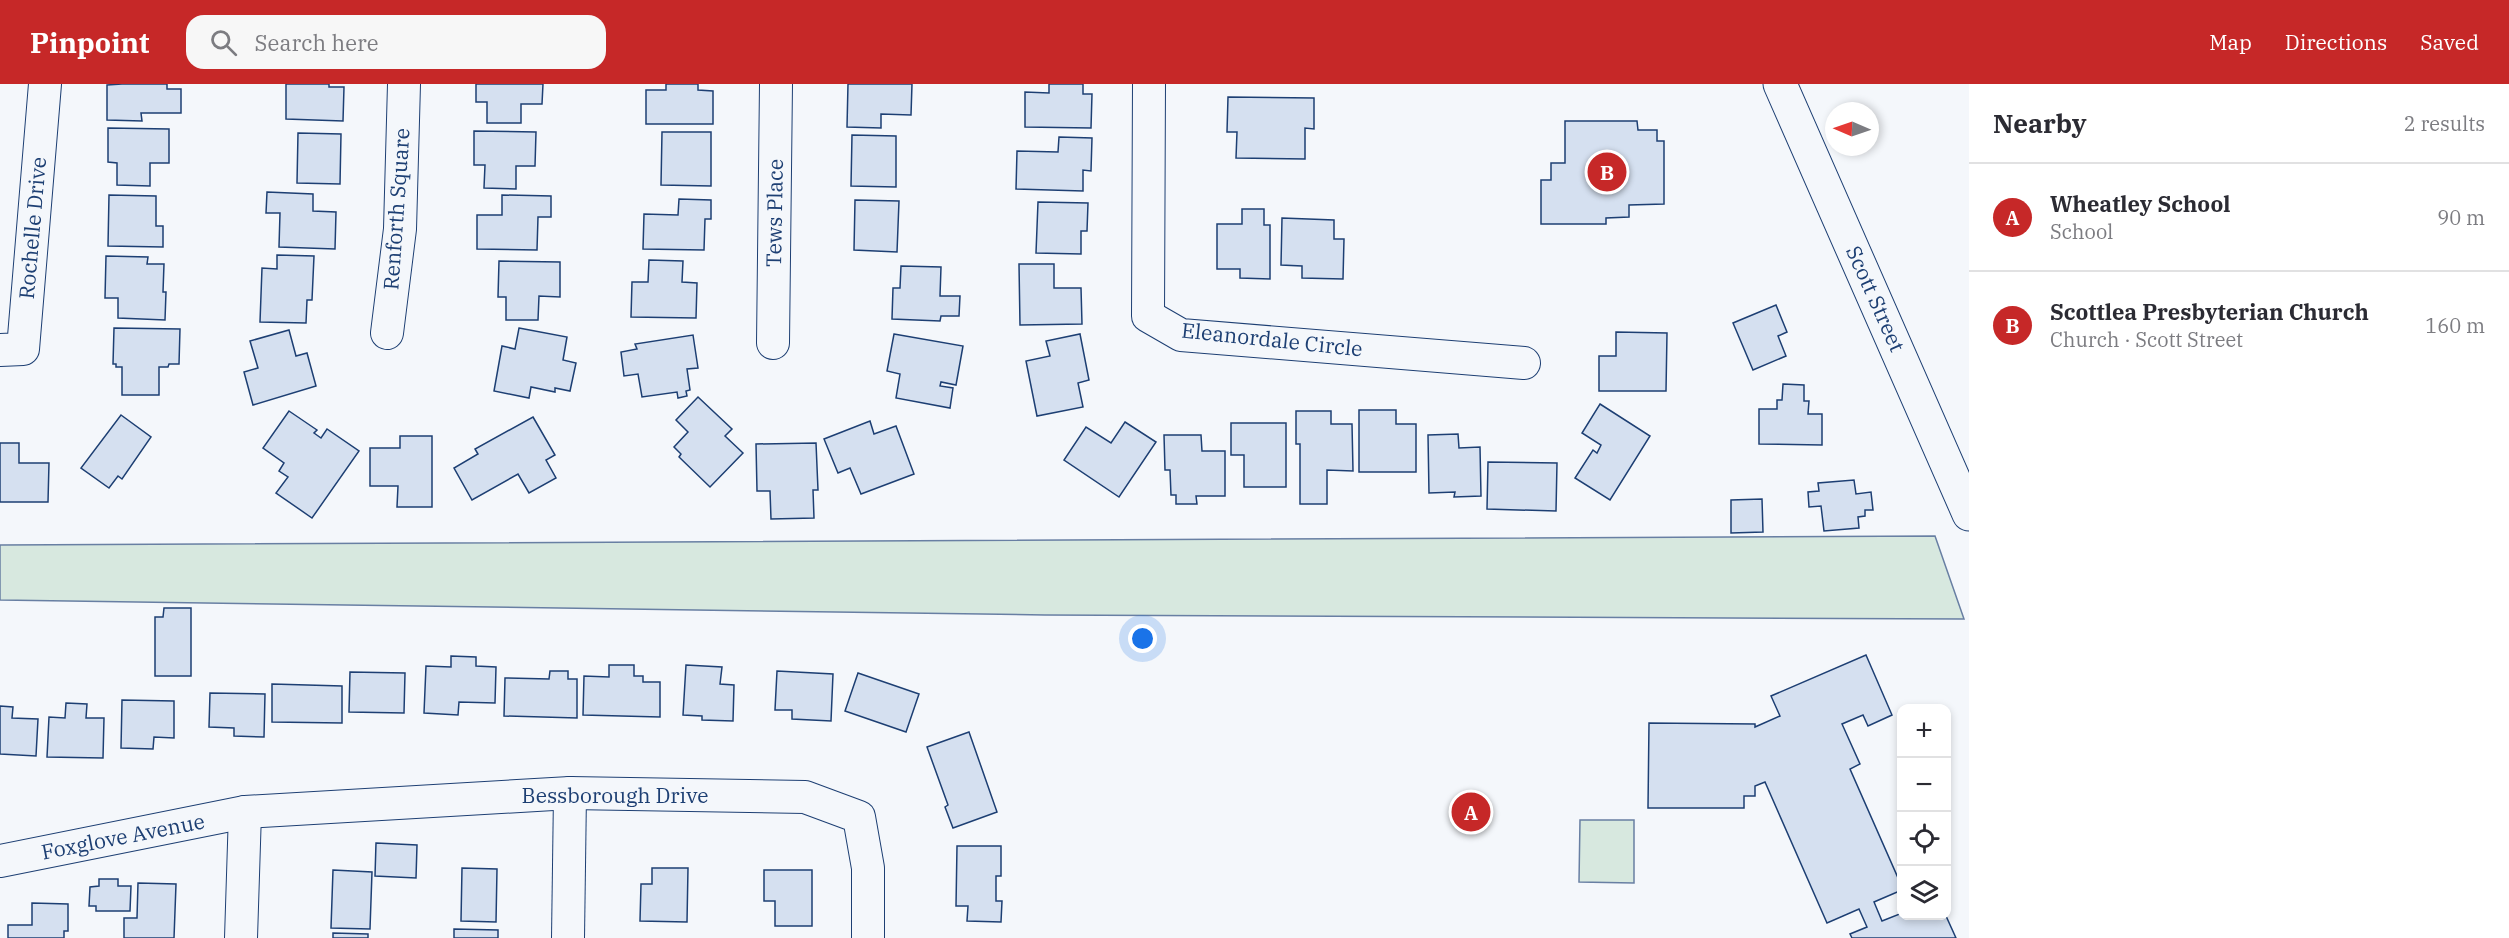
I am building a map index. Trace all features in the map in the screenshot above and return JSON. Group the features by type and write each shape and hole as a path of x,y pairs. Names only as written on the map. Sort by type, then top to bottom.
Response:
{"main road":[{"name":"Scott Street","path":"1780,84 1969,514"}],"street":[{"name":"Rochelle Drive","path":"0,350 23,350 45,84"},
{"name":"Renforth Square","path":"387,333 400,229 404,84"},
{"name":"Tews Place","path":"773,343 776,84"},
{"name":"Eleanordale Circle","path":"1149,84 1148,316 1181,335 1524,363"},
{"name":"Bessborough Drive","path":"245,812 570,793 805,797 859,817 868,868 868,938"},
{"path":"568,938 570,793"},
{"path":"242,938 245,812"},
{"name":"Foxglove Avenue","path":"0,861 245,812"}],"shaded area":[{"path":"1935,536 1964,619 1045,615 0,600 0,545"},
{"path":"1580,820 1634,820 1634,883 1579,882"}],"building":[{"path":"167,84 167,89 181,89 181,113 141,113 142,121 107,120 107,85"},
{"path":"286,84 329,84 329,87 344,87 343,121 286,119"},
{"path":"476,84 543,84 542,104 521,104 521,123 487,123 487,102 476,102"},
{"path":"666,84 698,84 698,90 713,91 713,124 646,124 646,90 666,90"},
{"path":"848,84 912,84 911,115 881,114 881,128 847,127"},
{"path":"1049,84 1083,84 1083,94 1092,94 1091,128 1025,127 1025,92 1049,93"},
{"path":"1228,97 1314,98 1314,129 1305,128 1305,159 1236,158 1237,132 1227,132"},
{"path":"1565,121 1637,121 1638,130 1657,130 1657,141 1664,141 1664,204 1629,205 1629,217 1606,218 1606,224 1541,224 1541,180 1551,180 1551,163 1565,163"},
{"path":"108,128 169,129 169,163 150,163 150,186 117,185 117,163 108,162"},
{"path":"474,131 536,132 535,166 516,166 516,189 484,188 485,165 474,165"},
{"path":"662,132 711,132 711,186 661,185"},
{"path":"298,133 341,134 340,184 297,183"},
{"path":"852,135 896,136 896,187 851,186"},
{"path":"1059,137 1092,138 1091,171 1083,170 1083,191 1016,189 1017,151 1058,152"},
{"path":"267,192 313,194 313,211 336,212 335,249 279,247 280,213 266,213"},
{"path":"109,195 156,196 156,226 163,226 163,247 108,246"},
{"path":"502,195 551,196 551,217 538,217 537,250 477,249 477,215 502,215"},
{"path":"679,199 711,200 711,219 705,219 704,250 643,249 644,214 678,215"},
{"path":"855,200 899,201 897,252 854,250"},
{"path":"1038,202 1088,203 1087,231 1081,231 1081,254 1036,253"},
{"path":"1242,209 1264,209 1264,225 1270,225 1270,279 1240,278 1240,269 1217,269 1217,224 1242,224"},
{"path":"1282,218 1334,220 1334,239 1344,239 1343,279 1302,278 1302,266 1281,265"},
{"path":"277,255 314,256 312,300 307,300 306,323 260,322 262,268 277,269"},
{"path":"106,256 148,257 147,264 164,264 165,320 118,318 118,298 105,298"},
{"path":"649,260 683,261 682,282 697,283 696,318 631,317 632,282 648,282"},
{"path":"499,261 560,262 560,297 539,296 538,320 506,320 506,297 498,297"},
{"path":"1019,264 1054,264 1054,288 1081,288 1082,324 1020,325"},
{"path":"901,266 941,267 940,296 960,296 959,316 941,316 940,321 892,319 893,288 900,288"},
{"path":"1776,305 1787,332 1778,336 1786,356 1753,370 1733,323"},
{"path":"114,328 180,329 179,364 159,367 159,395 122,395 122,367 116,367 116,364 113,364"},
{"path":"519,328 567,337 563,360 576,363 570,391 555,388 555,392 531,387 529,398 494,391 502,346 515,349"},
{"path":"289,330 296,356 307,353 316,386 253,405 244,372 258,368 250,341"},
{"path":"1616,332 1667,333 1666,391 1599,391 1599,356 1616,356"},
{"path":"894,334 963,346 956,385 941,382 940,386 953,388 950,408 896,398 900,374 887,371"},
{"path":"1080,334 1089,380 1078,383 1083,407 1037,416 1026,361 1050,356 1046,341"},
{"path":"693,335 698,368 687,369 690,390 686,391 687,396 678,398 677,392 642,397 638,374 624,376 621,352 637,349 635,344"},
{"path":"1783,384 1804,385 1804,401 1809,401 1808,414 1822,414 1822,445 1759,444 1759,409 1777,409 1777,400 1782,400"},
{"path":"698,397 732,429 725,436 743,453 710,487 679,457 681,454 674,447 688,432 676,420"},
{"path":"1600,404 1650,436 1610,500 1575,478 1593,450 1597,453 1601,445 1582,433"},
{"path":"1359,410 1396,410 1396,424 1416,424 1416,472 1359,472"},
{"path":"289,411 317,430 314,433 321,438 327,429 359,451 312,518 276,493 288,477 279,471 284,463 263,448"},
{"path":"1296,411 1331,411 1331,424 1352,424 1353,471 1327,470 1327,504 1300,504 1300,444 1296,444"},
{"path":"121,415 151,437 122,479 118,476 109,488 81,468"},
{"path":"533,417 555,455 546,460 556,478 529,493 518,474 472,500 454,468 478,454 475,449"},
{"path":"870,421 874,434 896,426 914,474 861,494 850,468 838,473 824,439"},
{"path":"1125,422 1156,442 1119,497 1064,460 1086,427 1111,443"},
{"path":"1231,423 1286,423 1286,487 1244,487 1244,455 1231,455"},
{"path":"1458,434 1459,448 1480,447 1481,496 1454,497 1455,492 1429,493 1428,435"},
{"path":"1164,435 1201,435 1202,451 1225,451 1225,496 1196,496 1197,504 1176,504 1176,495 1171,495 1170,470 1165,470"},
{"path":"400,436 432,436 432,507 397,507 398,486 370,486 370,448 400,448"},
{"path":"0,443 19,443 19,463 49,463 48,502 0,502"},
{"path":"816,443 818,490 813,490 814,518 771,519 770,491 757,491 756,444"},
{"path":"1488,462 1557,463 1556,511 1487,509"},
{"path":"1854,480 1856,494 1871,492 1873,510 1865,510 1865,516 1858,517 1859,528 1824,531 1821,506 1809,507 1808,492 1819,491 1818,483"},
{"path":"1762,499 1763,532 1731,533 1731,500"},
{"path":"164,608 191,608 191,676 155,676 155,617 163,617"},
{"path":"1866,655 1892,715 1868,726 1863,715 1842,724 1860,764 1850,769 1897,876 1897,892 1874,902 1882,921 1897,915 1897,920 1948,920 1956,938 1852,938 1850,934 1867,927 1859,909 1827,923 1765,782 1755,786 1755,796 1744,796 1744,808 1648,808 1649,723 1755,724 1755,727 1780,716 1771,696"},
{"path":"451,656 476,657 476,666 496,667 495,703 459,702 458,715 424,713 426,666 451,667"},
{"path":"609,665 634,665 634,676 643,676 643,682 660,682 660,717 583,715 584,676 609,677"},
{"path":"686,665 722,667 720,684 734,685 733,721 702,720 702,716 683,715"},
{"path":"550,671 568,671 568,679 577,679 577,718 504,716 505,678 549,679"},
{"path":"777,671 833,674 831,721 792,719 792,710 775,710"},
{"path":"350,672 405,673 404,713 349,712"},
{"path":"858,673 919,694 906,732 845,711"},
{"path":"272,684 342,686 342,723 272,722"},
{"path":"210,693 265,694 264,737 234,736 234,728 209,727"},
{"path":"122,700 174,701 174,738 154,737 153,749 121,748"},
{"path":"66,703 87,704 86,718 104,718 103,758 47,757 49,717 65,718"},
{"path":"0,706 13,707 12,718 38,719 36,756 0,754"},
{"path":"969,732 997,812 953,828 945,807 948,805 927,747"},
{"path":"376,843 417,845 416,878 375,876"},
{"path":"957,846 1001,846 1001,876 996,876 996,901 1002,901 1001,922 967,921 968,906 956,906"},
{"path":"462,868 497,869 496,922 461,921"},
{"path":"652,868 688,868 687,922 640,921 641,884 652,884"},
{"path":"333,870 372,872 370,929 331,928"},
{"path":"764,870 812,870 812,926 775,926 775,901 764,901"},
{"path":"99,879 118,879 118,886 131,886 130,911 96,911 96,906 89,906 90,887 99,886"},
{"path":"138,883 176,884 174,938 124,938 124,918 137,918"},
{"path":"32,903 68,904 68,931 64,931 64,938 8,938 8,925 32,925"},
{"path":"454,929 498,930 498,938 454,938"},
{"path":"333,933 368,934 368,938 333,938"}],"place":[{"name":"Scottlea Presbyterian Church","path":"1607,172"},
{"name":"Wheatley School","path":"1471,812"}]}
